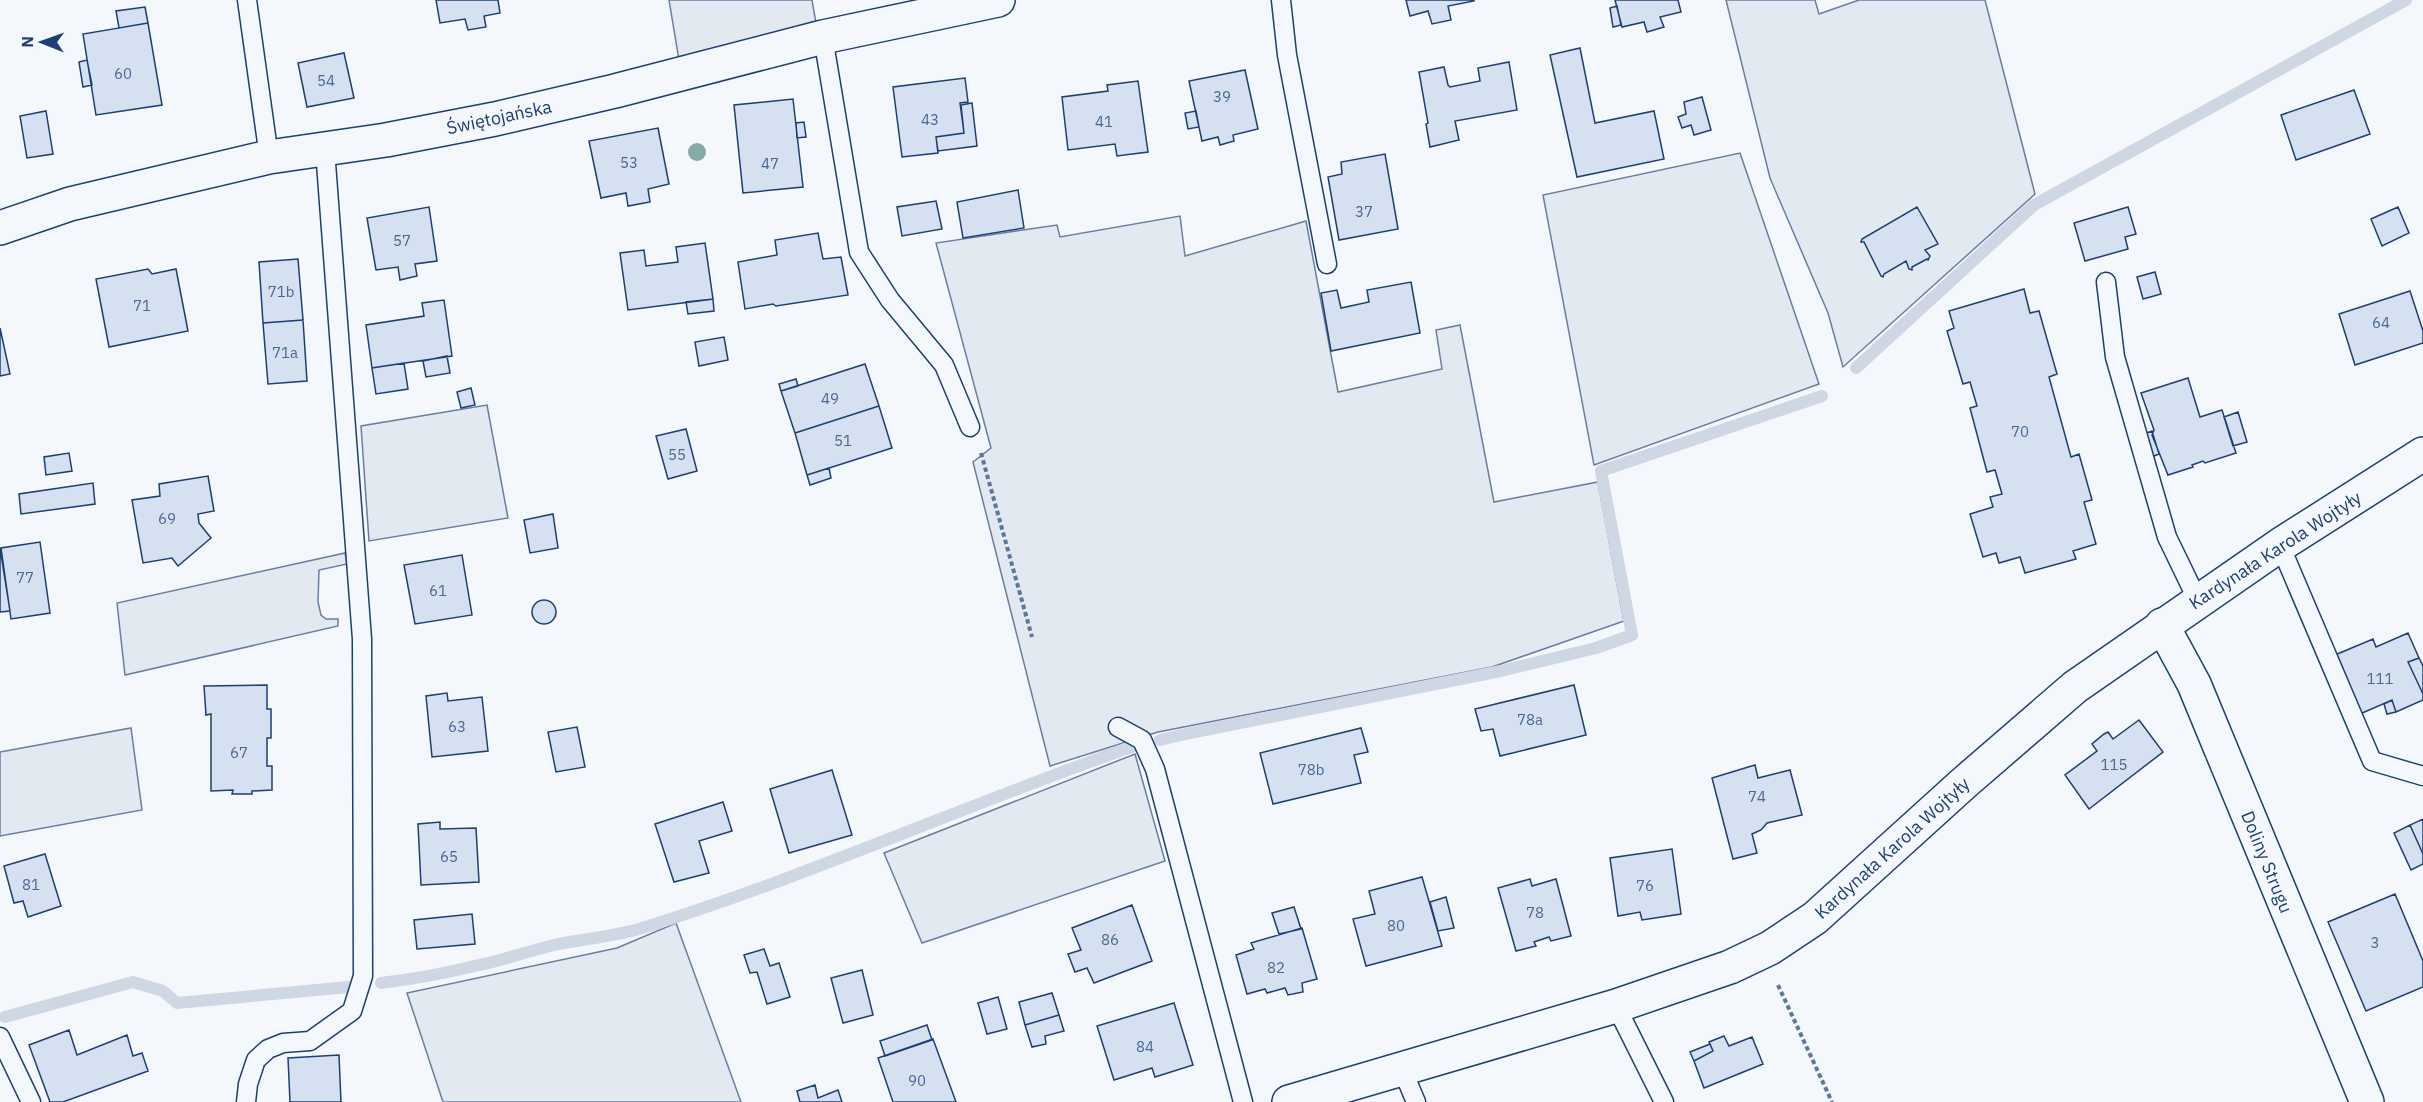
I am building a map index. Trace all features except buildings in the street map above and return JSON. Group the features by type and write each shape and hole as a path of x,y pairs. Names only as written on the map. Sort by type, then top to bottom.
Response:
{"street":[{"name":"Świętojańska","path":"0,228 70,204 269,157 386,140 495,119 615,91 823,37 998,0"},
{"name":"Kardynała Karola Wojtyły","path":"1289,1102 1616,1006 1730,967 1763,952 1815,918 2075,687 2280,545 2421,456"},
{"name":"Doliny Strugu","path":"2162,625 2194,684 2367,1102"}],"lane":[{"path":"247,0 269,157"},
{"path":"1281,0 1287,55 1327,264"},
{"path":"823,37 859,252 890,300 944,365 970,427"},
{"path":"246,1102 248,1083 255,1060 268,1049 284,1043 310,1041 352,1011 363,976 362,639 326,150"},
{"path":"2106,282 2115,357 2121,380 2167,537 2198,601"},
{"path":"2280,545 2373,761 2423,776"},
{"path":"1118,727 1142,740 1155,769 1243,1102"},
{"path":"1616,1006 1664,1102"},
{"path":"0,1037 31,1102"},
{"path":"1402,1069 1416,1102"}],"path":[{"path":"970,427 983,459 1032,637"},
{"path":"1763,952 1832,1102"}],"shaded area":[{"path":"669,0 812,0 816,23 679,60"},
{"path":"1726,0 1815,0 1819,14 1859,0 1985,0 2035,194 1843,367 1828,313 1770,178"},
{"path":"1740,153 1819,384 1594,465 1543,195"},
{"path":"1180,216 1185,256 1306,221 1338,392 1442,369 1436,330 1460,325 1494,502 1598,482 1624,621 1492,667 1158,732 1050,766 973,462 991,448 936,243 1057,225 1060,237"},
{"path":"487,405 508,518 369,541 361,426"},
{"path":"345,553 347,564 319,570 318,602 321,615 326,619 338,619 338,626 125,675 117,603"},
{"path":"131,728 142,810 0,836 0,752"},
{"path":"1135,754 1165,861 922,943 884,853"},
{"path":"676,923 741,1102 443,1102 407,993 617,948"}],"waterway":[{"path":"1856,368 2034,205 2406,0"},
{"path":"1160,740 1501,671 1596,648 1632,635 1601,471 1822,396"},
{"path":"381,983 455,971 554,945 639,929 764,887 1134,746"},
{"path":"5,1017 133,982 163,991 177,1003 349,987"}]}
